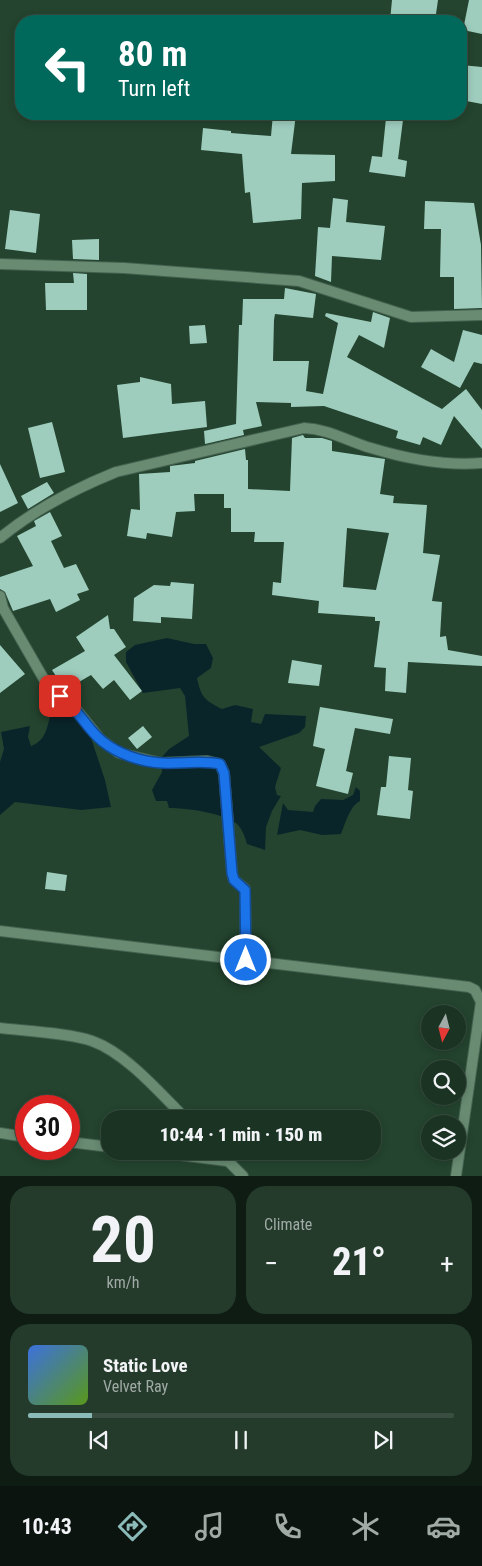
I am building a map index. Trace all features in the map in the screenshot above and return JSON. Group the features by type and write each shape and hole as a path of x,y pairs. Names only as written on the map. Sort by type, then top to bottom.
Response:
{"street":[{"path":"0,264 124,268 299,281 411,317 482,315"},
{"path":"0,538 47,504 116,472 304,428 322,429 371,448 429,462 458,465 482,463"},
{"path":"0,596 3,608 49,688 71,703 100,739 119,753 161,763 207,762 220,764 224,773 232,873 234,880 245,890 246,960"},
{"path":"0,930 469,987 475,990 481,1002 456,1176"},
{"path":"0,1028 90,1040 106,1047 120,1056 177,1110"},
{"path":"0,1134 15,1136"},
{"path":"80,1143 101,1146"},
{"path":"219,1160 227,1161 243,1176"}],"water":[{"path":"167,638 194,644 206,644 213,658 211,668 197,678 204,697 216,706 222,709 235,705 253,709 251,722 261,724 265,714 306,716 305,727 299,733 259,747 281,768 275,787 277,795 281,796 272,811 266,827 265,850 247,844 240,827 230,819 204,812 169,808 167,801 156,801 152,790 162,772 162,757 169,749 189,736 185,696 180,688 143,693 126,662 126,652 135,645"},
{"path":"71,706 89,732 105,780 111,807 81,810 15,802 0,815 0,762 4,749 1,732 30,726 28,737 31,746 42,738 50,716"},
{"path":"356,787 360,791 360,801 356,803 351,811 341,834 322,835 300,830 277,835 283,803 288,810 313,812 321,799 343,800 353,795"}],"building":[{"path":"392,0 438,0 436,15 391,15"},
{"path":"469,0 482,0 482,34 467,31 466,15"},
{"path":"467,66 482,67 482,104 467,101"},
{"path":"272,120 295,120 291,154 335,155 335,181 302,183 301,219 253,223 250,192 245,193 242,154 201,150 203,128 231,131 231,133 271,136"},
{"path":"386,120 403,120 398,159 407,161 405,177 369,172 372,156 382,157"},
{"path":"333,198 348,200 346,222 385,226 381,260 332,256 331,282 315,276 318,227 330,228"},
{"path":"425,201 474,203 481,245 482,308 454,309 454,277 440,277 441,229 424,229"},
{"path":"10,210 40,214 36,253 5,249"},
{"path":"99,239 99,260 73,259 72,240"},
{"path":"73,273 87,274 87,310 46,310 45,283 74,283"},
{"path":"285,288 316,294 313,318 275,314 274,320 273,361 309,361 306,391 323,394 338,323 325,316 326,313 371,322 373,312 390,318 384,348 359,335 347,357 442,409 466,389 482,410 482,449 454,416 441,445 423,437 420,445 396,438 398,431 324,406 291,407 291,403 256,402 262,426 243,430 244,435 205,444 204,431 236,424 239,325 242,325 243,299 284,299"},
{"path":"205,325 207,343 190,344 189,326"},
{"path":"463,330 482,335 482,364 474,362 460,388 421,367 431,349 454,362"},
{"path":"140,377 171,384 172,404 205,401 207,427 123,438 117,385 140,382"},
{"path":"52,422 65,472 40,478 28,428"},
{"path":"303,435 305,438 322,438 332,441 332,451 385,459 380,494 394,496 393,503 427,505 423,553 440,555 432,601 442,602 440,637 446,636 448,650 482,656 482,666 408,662 406,693 385,691 386,668 374,667 380,621 375,621 375,617 318,613 319,601 272,595 273,582 281,583 284,542 254,542 255,532 231,532 231,508 224,508 224,494 194,494 195,511 176,512 172,537 147,533 146,539 127,536 131,509 140,510 139,474 170,472 170,466 195,463 195,461 245,449 246,460 248,460 248,489 290,491 292,438","holes":["347,528 389,533 376,590 343,587"]},
{"path":"0,464 18,503 0,512"},
{"path":"47,482 54,493 28,509 21,496"},
{"path":"50,512 62,536 51,541 64,568 76,564 89,590 77,594 80,600 56,612 50,599 13,611 5,592 0,589 0,577 33,566 17,536 36,526 34,521"},
{"path":"171,582 194,584 192,619 161,617 161,623 133,621 134,598 154,585 170,586"},
{"path":"108,615 110,629 114,629 126,647 114,655 142,691 130,700 114,680 103,689 91,675 65,690 52,670 85,651 76,637"},
{"path":"0,645 25,674 0,693"},
{"path":"292,660 322,665 319,686 288,683"},
{"path":"320,707 393,719 390,734 355,728 346,771 353,773 348,794 316,786 325,749 313,746"},
{"path":"143,726 152,737 137,749 128,738"},
{"path":"389,756 411,758 408,790 413,791 410,819 377,815 381,787 386,787"},
{"path":"47,872 67,875 65,891 45,889"}],"route":[{"path":"60,696 71,703 100,739 119,753 161,763 207,762 220,764 224,773 232,873 234,880 242,885 246,896 246,960"}]}
